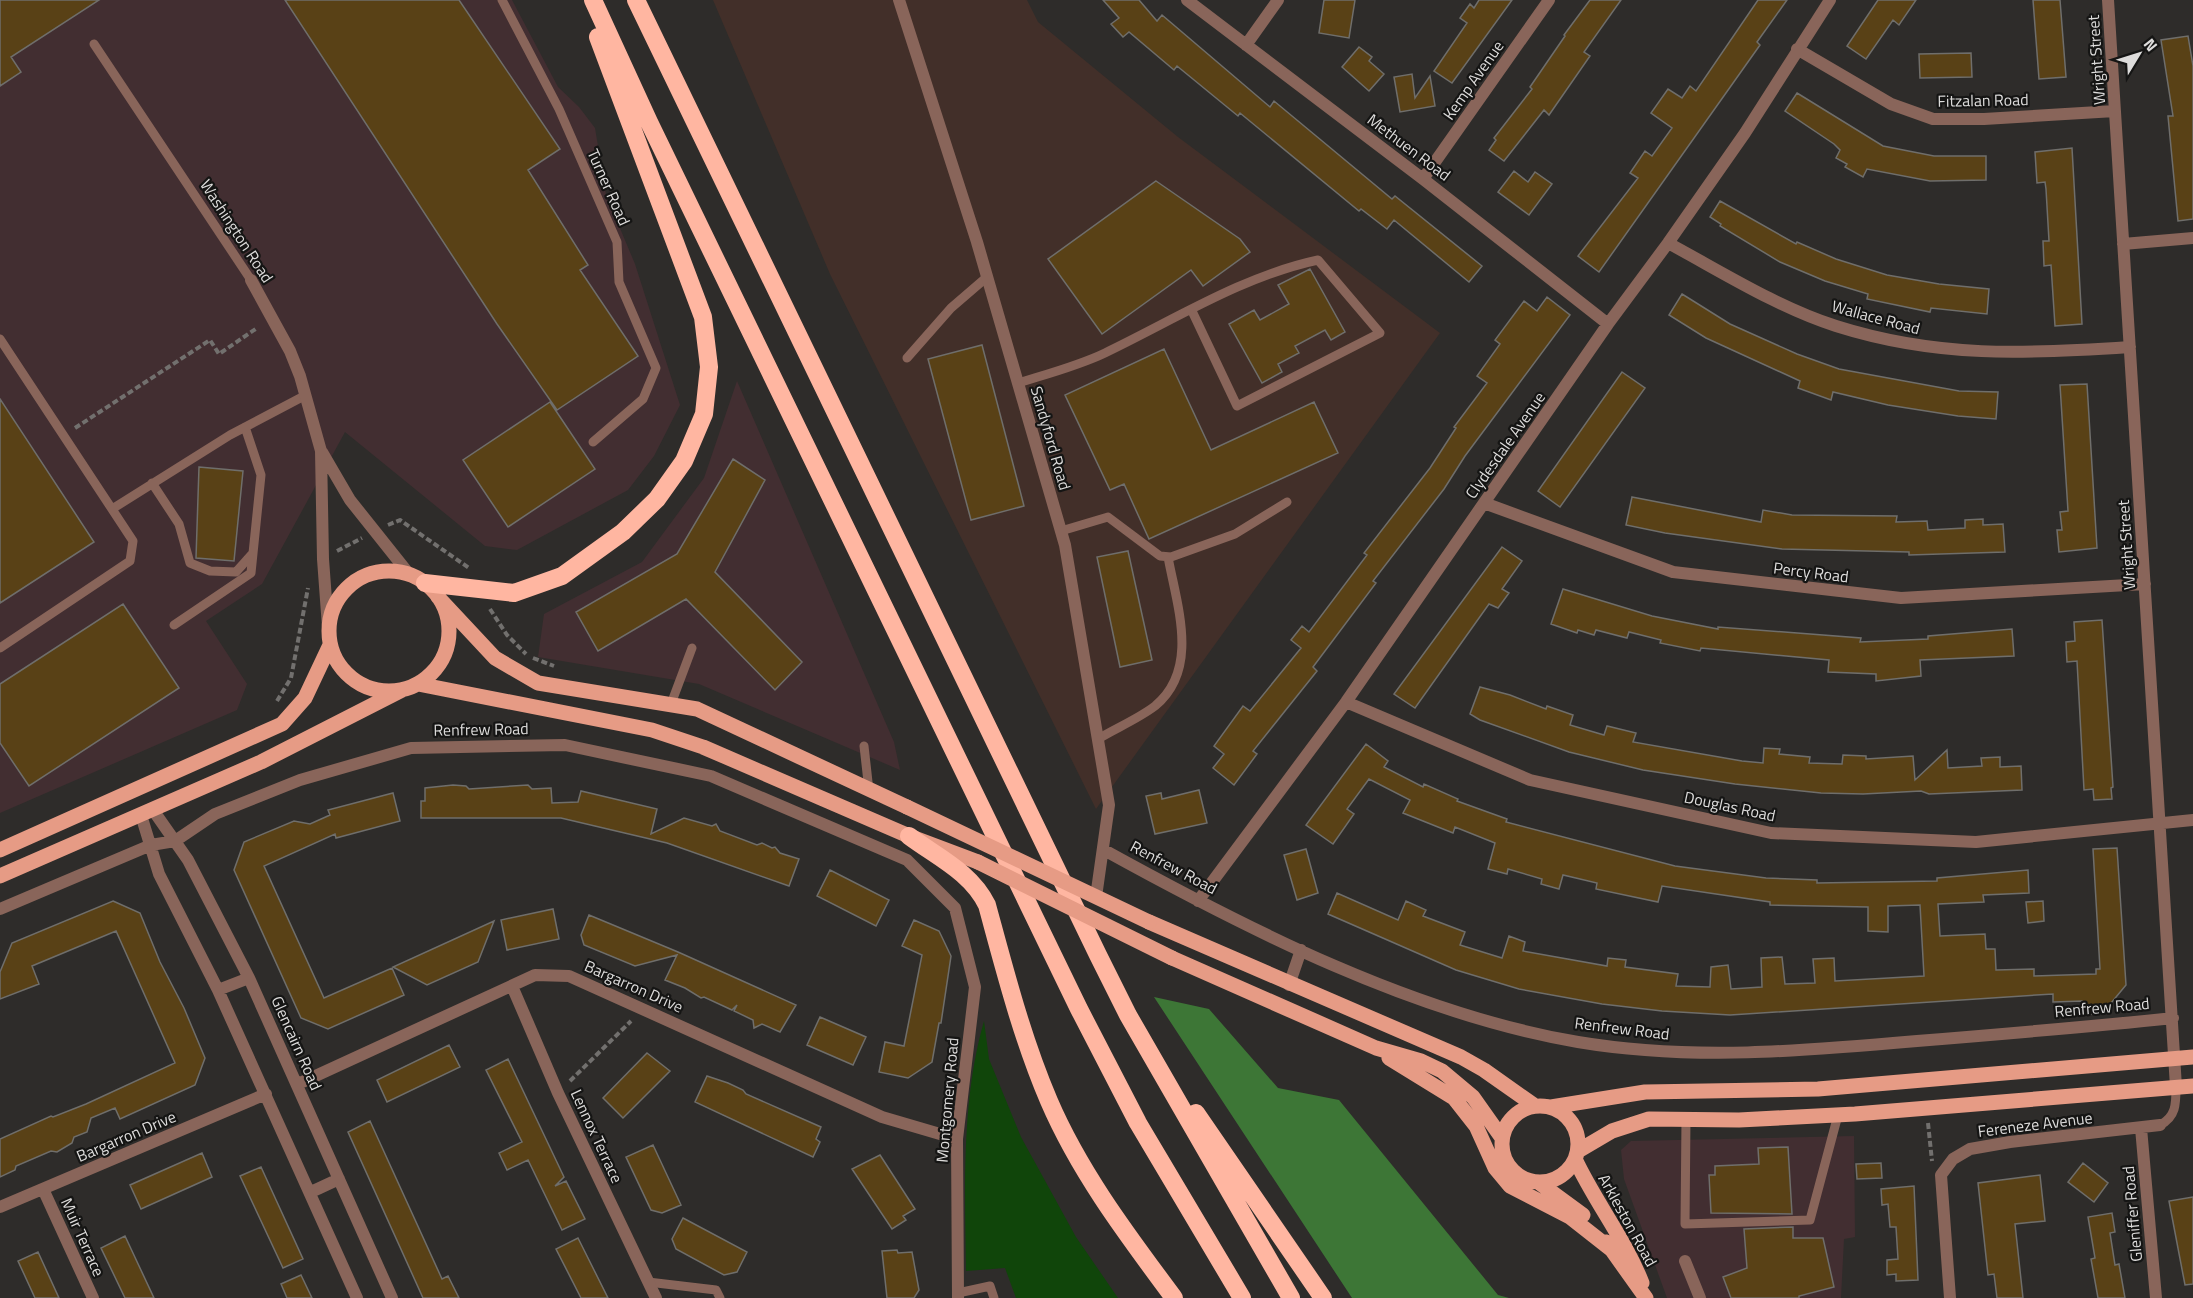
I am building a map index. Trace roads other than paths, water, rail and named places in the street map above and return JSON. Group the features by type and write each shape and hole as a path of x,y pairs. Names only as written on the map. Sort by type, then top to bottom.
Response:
{"highway":[{"path":"425,583 514,592 562,576 623,532 657,499 684,461 704,414 709,367 703,317 584,0"},
{"path":"593,0 649,122 1036,924 1138,1123 1242,1298"},
{"path":"636,0 1128,1015 1291,1298"},
{"path":"909,836 969,877 980,890 987,905 1020,1024 1050,1103 1098,1190 1174,1298"},
{"path":"1128,1015 1323,1298"}],"main road":[{"path":"402,690 383,691 364,686 343,670 330,645 328,627 332,609 342,593 355,580 372,573 390,570 409,574 425,583 495,658 538,683 697,708 868,791 907,807 1149,922 1289,985 1461,1057 1573,1124 1578,1142 1576,1155"},
{"path":"0,876 279,753 418,684 432,673 445,652 449,633 447,614 438,597"},
{"path":"0,850 282,724 305,698 330,645"},
{"path":"418,684 652,730 703,747 909,836 978,862 1172,958 1376,1048 1421,1061 1442,1071 1473,1097 1502,1138 1505,1159 1510,1168 1528,1180 1538,1182 1560,1176 1576,1155 1627,1125 1649,1119 1838,1115 2193,1086"},
{"path":"1376,1048 1455,1098 1476,1126 1495,1168 1510,1186 1570,1217 1612,1251"},
{"path":"1502,1138 1513,1116 1543,1106 1645,1092 1818,1089 2193,1057"},
{"name":"Arkleston Road","path":"1576,1155 1588,1186 1635,1263 1647,1298"},
{"name":"Arkleston Road","path":"1538,1182 1584,1215 1647,1298"}],"street":[{"name":"Sandyford Road","path":"899,0 987,277 1061,531 1109,806 1096,897"},
{"name":"Methuen Road","path":"1187,0 1423,179 1608,324"},
{"path":"1246,45 1278,0"},
{"name":"Kemp Avenue","path":"1423,179 1549,0"},
{"name":"Clydesdale Avenue","path":"1198,902 1346,702 1608,324 1668,243 1745,133 1830,0"},
{"name":"Wright Street","path":"2108,0 2176,1087"},
{"name":"Fitzalan Road","path":"1797,49 1891,104 1933,119 1984,119 2115,111"},
{"path":"2123,244 2193,238"},
{"name":"Wallace Road","path":"1668,243 1766,296 1834,326 1903,344 1972,353 2046,352 2130,347"},
{"name":"Washington Road","path":"250,280 290,351 306,395 321,451 323,559 328,627"},
{"name":"Washington Road","path":"321,451 350,500 409,574"},
{"name":"Percy Road","path":"1484,503 1673,572 1900,598 2145,584"},
{"name":"Douglas Road","path":"1346,702 1530,780 1771,833 1976,842 2193,819"},
{"name":"Renfrew Road","path":"0,909 151,845 175,841 214,814 300,780 411,748 565,745 711,776 907,860 955,908"},
{"path":"147,813 151,845 159,874 218,990 357,1298"},
{"name":"Glencairn Road","path":"147,813 175,841 188,860 249,978 392,1298"},
{"name":"Renfrew Road","path":"1104,850 1198,902 1301,950 1413,997 1528,1032 1631,1049 1740,1054 1818,1050 2173,1018"},
{"name":"Montgomery Road","path":"955,908 975,987 957,1138 958,1296"},
{"path":"1289,985 1301,950"},
{"name":"Bargarron Drive","path":"298,1084 535,975 569,976 882,1117 957,1138"},
{"path":"218,990 249,978"},
{"name":"Lennox Terrace","path":"512,986 558,1093 656,1298"},
{"name":"Bargarron Drive","path":"0,1207 266,1094"},
{"name":"Fereneze Avenue","path":"1950,1298 1941,1175 1953,1159 1970,1149 2010,1142 2160,1125"},
{"name":"Gleniffer Road","path":"2141,1128 2156,1298"},
{"path":"311,1192 339,1179"},
{"name":"Muir Terrace","path":"43,1189 93,1298"},
{"path":"1685,1261 1700,1298"}],"lane":[{"name":"Turner Road","path":"502,0 559,109 617,242 619,282 656,368 644,399 593,442"},
{"name":"Washington Road","path":"94,44 250,280"},
{"path":"1018,383 1101,355 1192,311 1282,268 1318,260 1380,333 1237,406 1192,311"},
{"path":"906,358 951,308 987,277"},
{"path":"0,339 133,541 130,561 0,648"},
{"path":"112,509 245,427 306,395"},
{"path":"174,624 251,573 261,475 245,427"},
{"path":"152,483 179,524 190,563 210,571 236,572 253,553"},
{"path":"1061,531 1108,518 1160,556 1168,557 1235,534 1287,502"},
{"path":"1098,739 1154,707 1166,695 1178,676 1183,656 1182,634 1168,557"},
{"path":"671,704 692,648"},
{"path":"864,746 868,791"},
{"path":"2160,1125 2173,1115 2176,1104 2176,1087"},
{"path":"1686,1119 1685,1224 1810,1220 1838,1115"},
{"path":"648,1282 716,1290 720,1298"},
{"path":"958,1296 990,1286 994,1298"}]}
